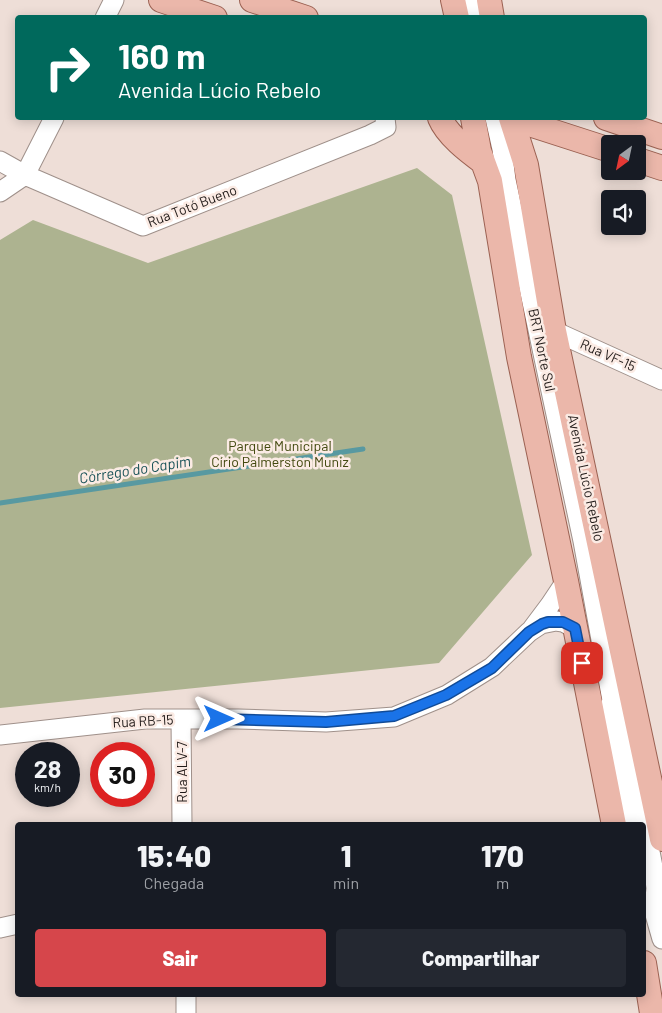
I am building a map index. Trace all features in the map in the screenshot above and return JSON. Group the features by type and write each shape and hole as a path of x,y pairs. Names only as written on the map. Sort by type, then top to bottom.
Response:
{"main road":[{"path":"161,0 206,15"},
{"path":"252,0 297,15"},
{"path":"453,0 456,15"},
{"path":"489,0 492,15"},
{"path":"441,120 465,149 483,162"},
{"path":"473,120 479,151 490,181 520,358 613,822"},
{"name":"Avenida Lúcio Rebelo","path":"512,120 526,164 554,331 662,839"},
{"path":"518,120 601,147"},
{"path":"612,120 662,137"},
{"path":"526,164 540,142 548,136 560,133"},
{"path":"646,163 662,168"},
{"path":"646,976 652,1013"}],"street":[{"path":"106,15 114,0"},
{"path":"474,0 476,15"},
{"path":"0,192 25,175 53,120"},
{"name":"BRT Norte Sul","path":"495,120 506,180 583,541 612,700 626,730 644,822"},
{"name":"Rua Totó Bueno","path":"0,161 25,175 142,226 370,135 385,122"},
{"name":"Rua VF-15","path":"554,331 662,380"},
{"name":"Rua RB-15","path":"529,632 566,581"},
{"name":"Rua RB-15","path":"0,735 145,719 238,719 326,722 394,716 446,695 492,668 535,627 548,622 563,622 575,628"},
{"name":"BRT Norte Sul","path":"612,700 607,731 626,822"},
{"name":"Rua ALV-7","path":"181,719 182,822"},
{"name":"BRT Norte Sul","path":"646,831 656,888 654,911 657,936"},
{"name":"BRT Norte Sul","path":"646,897 654,911"},
{"path":"0,928 15,925"},
{"path":"186,997 186,1013"}],"green space":[{"name":"Parque Municipal Círio Palmerston Muniz","path":"417,168 452,195 532,555 439,663 0,708 0,240 33,220 148,263"}],"waterway":[{"name":"Córrego do Capim","path":"0,503 363,449"}],"route":[{"path":"219,719 326,722 394,716 446,695 492,668 535,627 548,622 563,622 575,628 582,663"}]}
